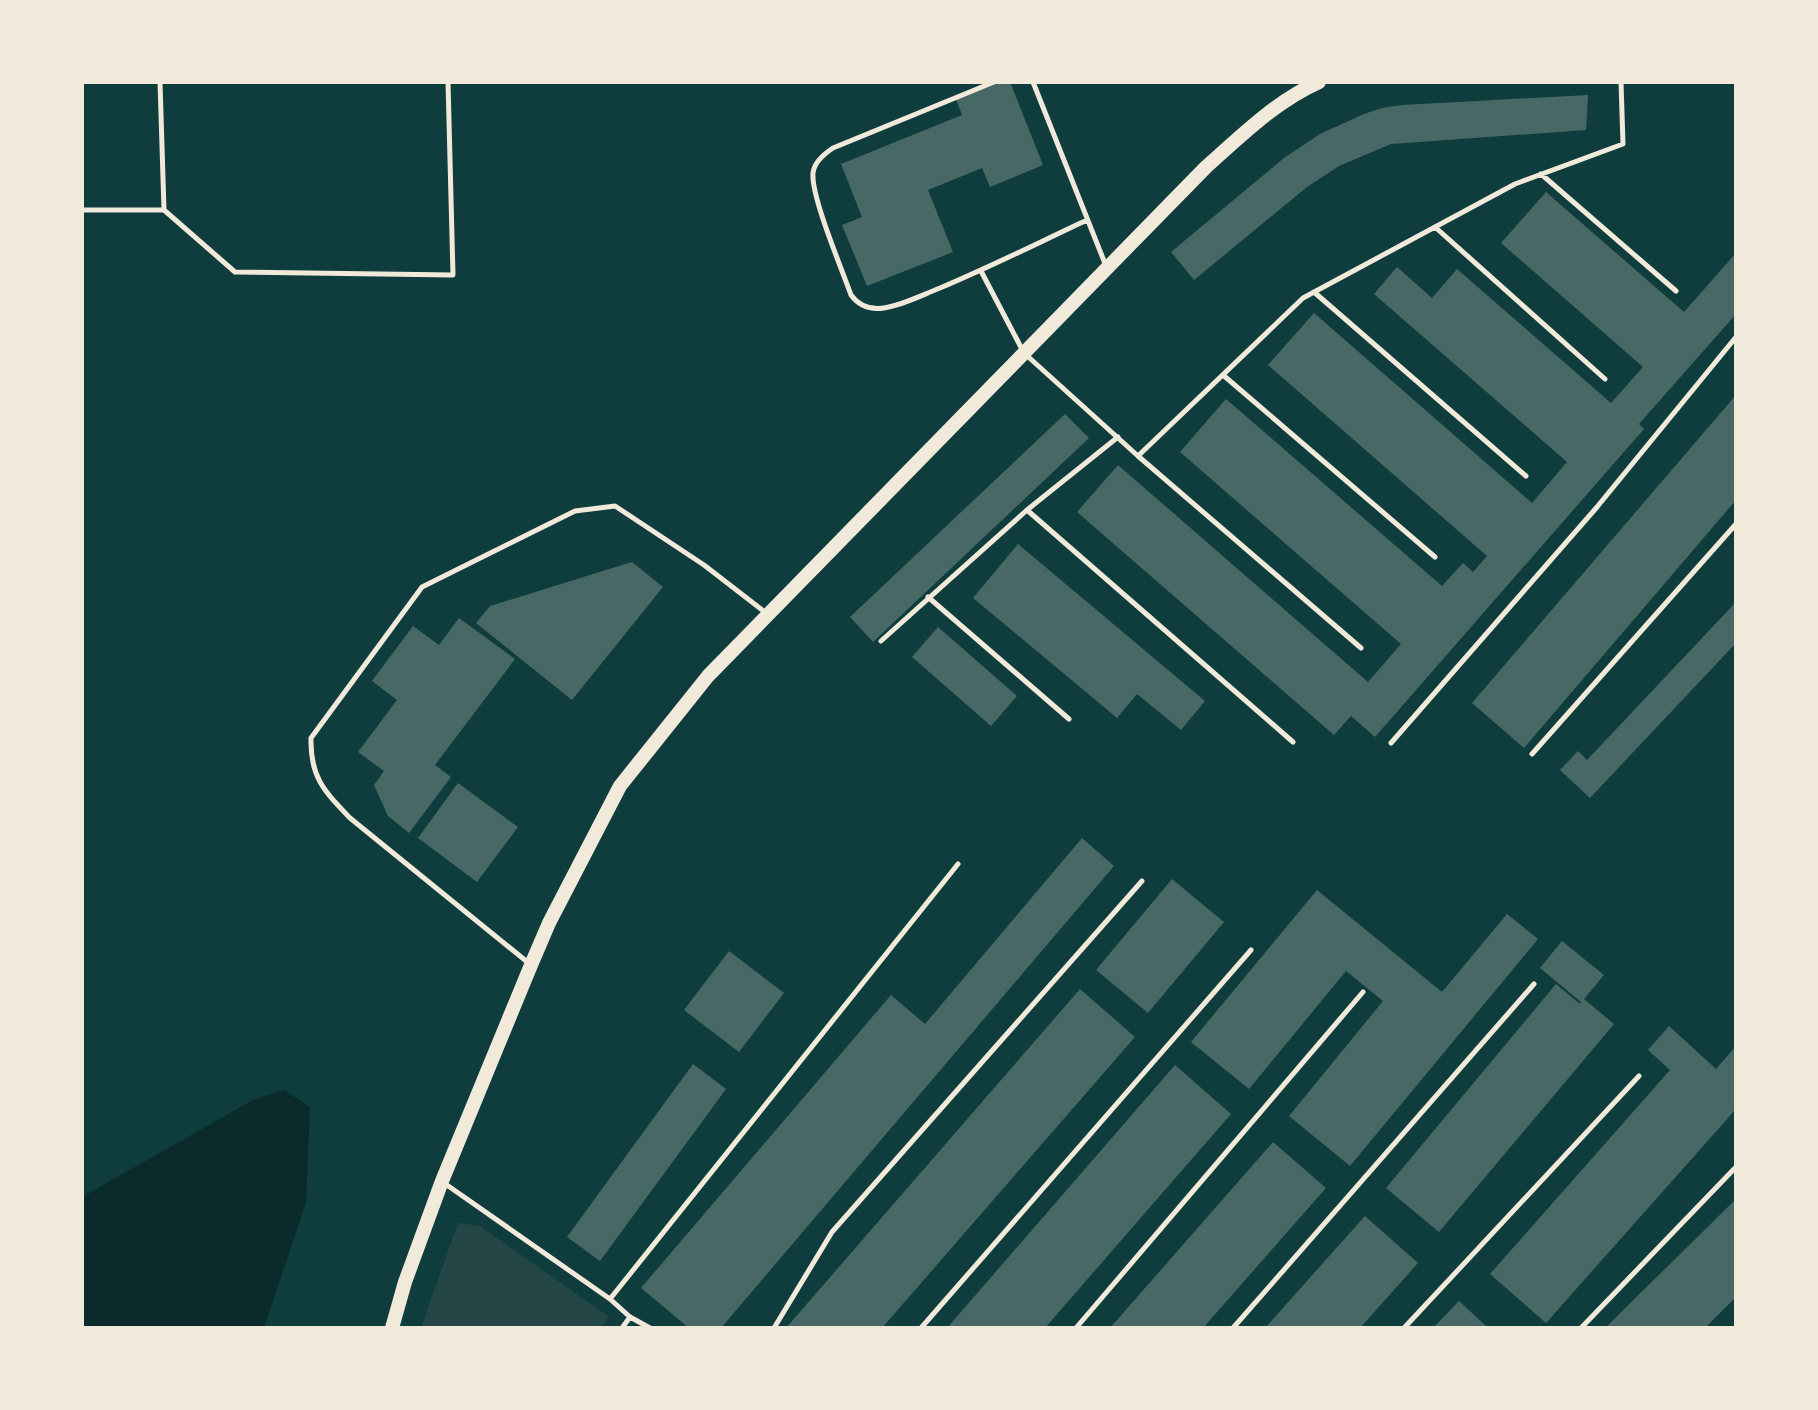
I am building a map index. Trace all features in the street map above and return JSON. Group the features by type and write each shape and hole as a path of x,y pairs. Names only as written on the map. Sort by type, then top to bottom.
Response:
{"main road":[{"path":"392,1328 405,1282 442,1181 531,965 549,923 620,786 708,676 1206,167 1245,132 1319,82"}],"lane":[{"path":"160,82 164,210"},
{"path":"82,210 164,210 235,272 453,275 448,82"},
{"path":"994,82 824,154 813,172 820,205 851,295 862,306 882,308 899,304 981,271 1087,220"},
{"path":"1033,82 1107,269"},
{"path":"1138,456 1303,298 1515,184 1623,144 1621,82"},
{"path":"1541,174 1676,291"},
{"path":"1435,227 1605,379"},
{"path":"981,271 1024,353 1138,456 1361,648"},
{"path":"1314,292 1526,476"},
{"path":"1391,743 1597,507 1736,337"},
{"path":"1223,375 1435,557"},
{"path":"881,641 1027,510 1118,436"},
{"path":"531,965 350,818 325,792 315,774 311,738 422,587 575,511 615,506 704,565 769,615"},
{"path":"1027,510 1293,742"},
{"path":"1532,754 1736,524"},
{"path":"928,597 1069,719"},
{"path":"610,1299 958,864"},
{"path":"774,1328 832,1232 1142,881"},
{"path":"921,1328 1251,950"},
{"path":"1233,1328 1534,984"},
{"path":"1076,1328 1363,992"},
{"path":"1404,1328 1639,1076"},
{"path":"1581,1328 1736,1167"},
{"path":"442,1181 610,1299 630,1317 650,1328"},
{"path":"622,1328 630,1317"}],"shaded area":[{"path":"284,1090 310,1107 306,1203 264,1328 82,1328 82,1197 253,1100"},
{"path":"458,1223 480,1226 609,1317 601,1328 421,1328"}],"building":[{"path":"996,82 1010,82 1043,165 990,187 982,168 928,190 953,252 867,286 842,225 862,217 841,164 962,115 956,99"},
{"path":"1588,95 1586,130 1391,144 1339,166 1307,187 1194,280 1171,252 1284,158 1320,134 1364,114 1402,105"},
{"path":"1546,192 1684,312 1736,253 1736,314 1639,424 1644,429 1375,737 1351,716 1334,735 1077,512 1118,465 1368,682 1401,644 1180,452 1226,399 1442,586 1463,563 1473,572 1487,556 1268,365 1314,313 1532,503 1567,462 1374,294 1397,267 1432,298 1457,269 1611,403 1643,367 1501,243"},
{"path":"1736,395 1736,500 1524,748 1472,703"},
{"path":"1065,414 1089,438 873,642 850,617"},
{"path":"1018,544 1205,701 1181,730 1137,694 1117,718 973,598"},
{"path":"632,562 663,587 572,700 476,623 490,606"},
{"path":"1736,602 1736,643 1590,798 1560,770 1578,751 1587,760"},
{"path":"459,618 515,659 435,765 451,777 409,833 388,816 374,785 384,771 358,752 397,700 372,681 413,626 439,645"},
{"path":"938,627 1017,696 991,726 912,657"},
{"path":"458,783 518,827 477,882 418,838"},
{"path":"1082,838 1114,866 721,1328 689,1328 641,1288 891,995 925,1024"},
{"path":"1172,879 1224,922 1148,1013 1096,970"},
{"path":"1317,890 1442,992 1507,914 1538,939 1350,1166 1289,1116 1383,1001 1346,971 1249,1089 1191,1042"},
{"path":"1562,941 1604,975 1584,999 1614,1024 1439,1232 1386,1188 1556,984 1580,1004 1581,1002 1540,968"},
{"path":"729,951 784,993 739,1052 684,1010"},
{"path":"1080,989 1135,1037 882,1328 786,1328"},
{"path":"1669,1026 1716,1069 1736,1046 1736,1109 1546,1323 1490,1274 1670,1070 1648,1050"},
{"path":"693,1064 726,1089 600,1261 567,1237"},
{"path":"1175,1065 1231,1114 1045,1328 947,1328"},
{"path":"1273,1142 1326,1188 1203,1328 1110,1328"},
{"path":"1736,1199 1736,1297 1705,1328 1605,1328"},
{"path":"1365,1216 1418,1263 1360,1328 1265,1328"},
{"path":"1459,1301 1488,1328 1433,1328"}]}
